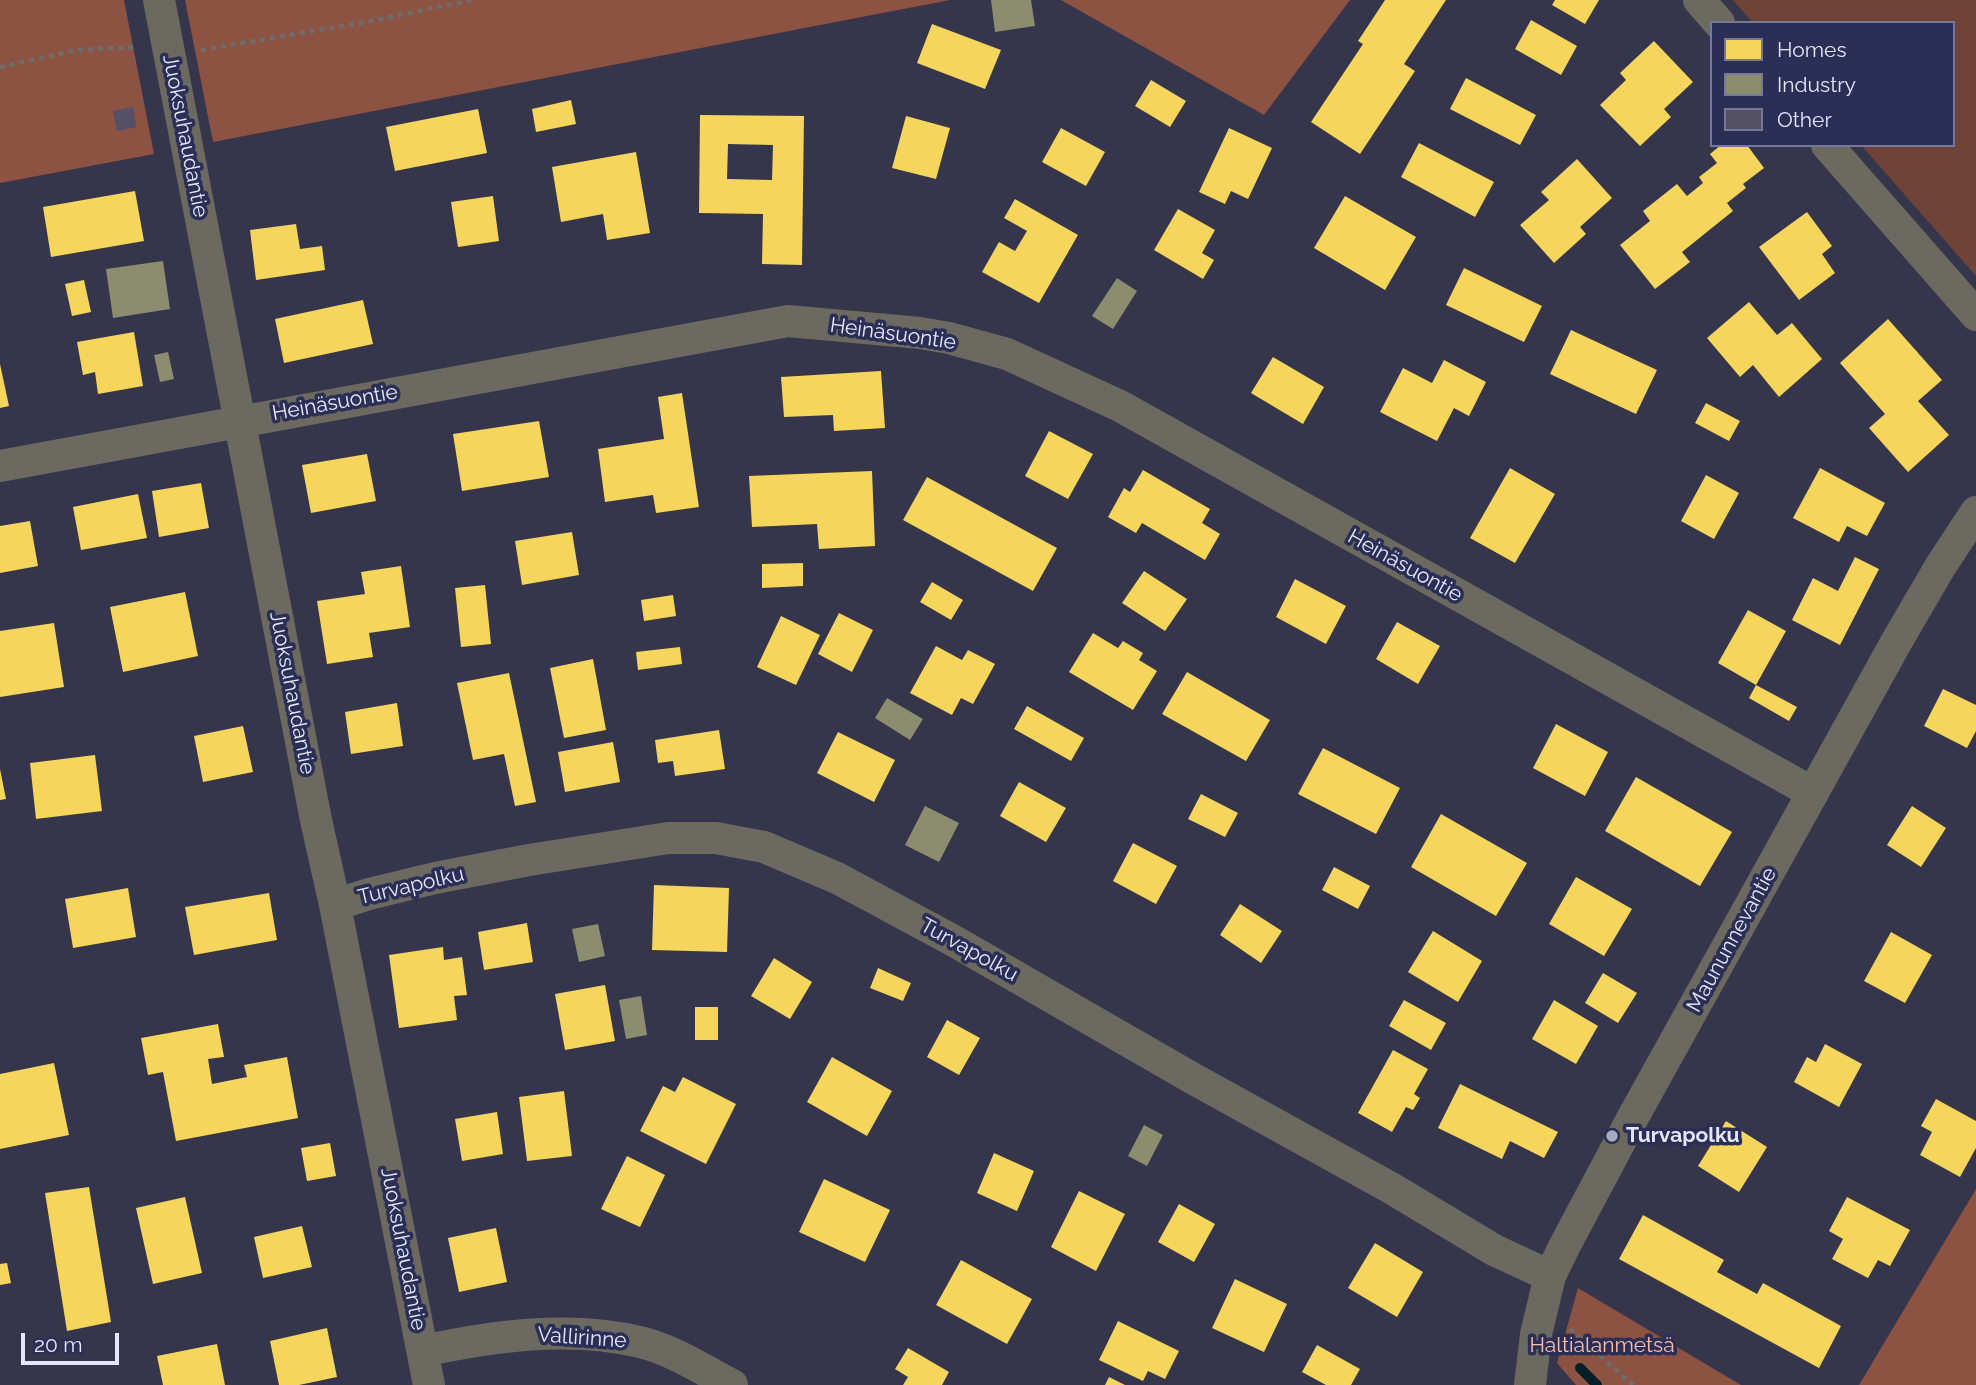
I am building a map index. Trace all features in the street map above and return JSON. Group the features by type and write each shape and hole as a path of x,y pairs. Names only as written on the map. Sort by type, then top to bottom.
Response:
{"street":[{"name":"Juoksuhaudantie","path":"159,0 311,793 429,1385"},
{"path":"1699,0 1717,21"},
{"path":"1829,147 1976,315"},
{"name":"Heinäsuontie","path":"0,466 788,321 948,338 1007,354 1120,406 1813,793"},
{"name":"Maununnevantie","path":"1530,1385 1536,1334 1550,1276 1632,1119 1813,793 1940,567 1976,512"},
{"name":"Turvapolku","path":"335,905 435,878 668,838 716,838 764,847 837,878 923,924 1204,1085 1391,1188 1494,1250 1550,1276"},
{"name":"Vallirinne","path":"423,1351 474,1340 522,1335 598,1335 642,1343 673,1354 732,1385"}],"path":[{"path":"0,67 77,50 143,47 168,51 215,48 473,0"},
{"path":"1543,1311 1574,1332 1633,1385"}],"shaded area":[{"path":"1733,0 1976,0 1976,276 1863,147 1955,147 1955,21 1751,21"}],"green space":[{"path":"0,0 124,0 154,154 0,183"},
{"path":"185,0 950,0 213,142"},
{"path":"1061,0 1350,0 1264,115"},
{"path":"1976,1189 1976,1385 1859,1385"},
{"name":"Haltialanmetsä","path":"1578,1288 1741,1385 1576,1385 1557,1363"}],"building: Homes":[{"path":"1385,0 1446,0 1404,64 1415,71 1360,154 1311,122 1363,44 1358,41"},
{"path":"1555,0 1599,0 1585,24 1552,5"},
{"path":"1531,20 1577,46 1561,75 1515,49"},
{"path":"932,24 1001,50 985,89 917,63"},
{"path":"1654,41 1693,82 1664,109 1671,117 1640,146 1600,105 1626,80 1620,73"},
{"path":"1466,78 1536,115 1520,145 1450,109"},
{"path":"1151,80 1186,101 1170,127 1135,106"},
{"path":"571,100 576,124 536,132 532,109"},
{"path":"478,109 487,153 395,171 386,127"},
{"path":"700,115 804,116 802,265 762,264 763,214 699,213","holes":["728,144 773,145 772,180 727,179"]},
{"path":"906,116 950,128 936,179 892,168"},
{"path":"1061,128 1105,152 1086,186 1042,162"},
{"path":"1229,128 1272,148 1248,199 1231,191 1225,204 1199,192"},
{"path":"1419,143 1494,182 1475,217 1401,177"},
{"path":"1719,147 1748,147 1764,168 1743,184 1746,188 1727,203 1733,211 1682,252 1690,262 1655,289 1620,245 1650,221 1643,211 1677,184 1687,196 1703,183 1699,177 1717,163 1710,154"},
{"path":"636,152 650,233 607,240 603,214 561,222 552,167"},
{"path":"1577,159 1612,198 1580,227 1586,234 1554,263 1520,225 1549,200 1541,192"},
{"path":"135,191 144,241 51,257 43,207"},
{"path":"493,196 499,241 458,247 451,202"},
{"path":"1345,196 1416,237 1385,290 1314,248"},
{"path":"1015,199 1078,235 1039,303 982,272 999,242 1015,251 1027,231 1004,218"},
{"path":"1178,209 1215,230 1202,253 1214,260 1203,279 1154,250"},
{"path":"1807,212 1832,246 1822,254 1835,273 1799,300 1759,247"},
{"path":"296,224 300,249 322,246 325,270 256,280 250,230"},
{"path":"1464,268 1542,306 1524,342 1446,305"},
{"path":"84,280 91,312 72,316 65,284"},
{"path":"363,300 373,344 284,363 275,319"},
{"path":"1749,302 1777,335 1792,323 1822,359 1779,397 1753,365 1740,377 1707,338"},
{"path":"1888,319 1942,380 1918,401 1949,435 1908,472 1869,428 1885,414 1840,363"},
{"path":"1571,330 1657,370 1636,414 1550,374"},
{"path":"134,332 143,386 98,394 95,372 83,375 77,342"},
{"path":"1273,357 1324,387 1303,424 1251,393"},
{"path":"1444,360 1486,382 1469,416 1454,408 1437,441 1380,412 1403,368 1432,383"},
{"path":"0,364 9,406 0,408"},
{"path":"881,371 885,428 834,431 833,415 784,417 781,377"},
{"path":"682,393 699,507 656,513 653,495 605,502 598,449 664,439 658,397"},
{"path":"1706,403 1740,421 1729,441 1695,423"},
{"path":"539,421 549,477 462,491 453,434"},
{"path":"1049,431 1093,454 1068,499 1025,476"},
{"path":"367,454 376,501 311,513 302,465"},
{"path":"1510,468 1555,494 1515,563 1470,538"},
{"path":"1820,468 1885,503 1867,536 1847,526 1839,542 1793,518"},
{"path":"1143,470 1210,509 1202,523 1220,534 1205,560 1142,523 1136,533 1108,517 1124,488 1130,492"},
{"path":"872,471 875,546 819,549 817,524 752,527 749,476"},
{"path":"1706,475 1739,493 1714,539 1681,521"},
{"path":"927,477 1057,548 1033,591 903,520"},
{"path":"201,483 209,528 159,537 152,491"},
{"path":"138,494 147,538 81,550 73,507"},
{"path":"30,521 38,566 0,573 0,526"},
{"path":"572,532 579,575 522,585 515,541"},
{"path":"1855,557 1879,569 1840,645 1792,620 1813,578 1838,591"},
{"path":"803,563 803,586 762,588 762,564"},
{"path":"401,566 410,627 369,633 373,657 327,664 317,601 365,594 361,572"},
{"path":"1144,571 1187,599 1165,631 1122,603"},
{"path":"1295,579 1346,606 1326,644 1276,617"},
{"path":"932,582 963,600 951,620 920,602"},
{"path":"485,585 491,644 461,647 455,588"},
{"path":"185,592 198,656 123,672 110,607"},
{"path":"673,595 676,616 644,621 641,600"},
{"path":"1748,610 1786,631 1756,685 1718,663"},
{"path":"839,613 873,630 852,672 818,654"},
{"path":"781,616 820,635 796,685 757,667"},
{"path":"1397,622 1440,646 1418,684 1376,659"},
{"path":"54,623 64,687 0,697 0,631"},
{"path":"1093,633 1118,648 1123,641 1143,653 1139,660 1157,671 1133,710 1069,672"},
{"path":"936,646 962,660 968,650 995,664 973,704 961,698 952,715 910,693"},
{"path":"680,647 682,664 638,670 636,652"},
{"path":"593,659 606,730 564,738 550,668"},
{"path":"1187,672 1270,720 1246,761 1162,714"},
{"path":"509,673 536,802 515,806 504,754 473,760 457,683"},
{"path":"1756,685 1797,707 1789,721 1749,698"},
{"path":"1943,689 1976,705 1976,731 1967,748 1924,726"},
{"path":"397,703 403,746 351,754 345,712"},
{"path":"1027,706 1084,738 1071,761 1014,729"},
{"path":"1556,724 1608,752 1585,796 1533,768"},
{"path":"243,726 253,772 203,782 194,736"},
{"path":"719,730 725,769 675,776 673,761 658,763 655,740"},
{"path":"838,732 895,760 874,802 817,773"},
{"path":"613,742 620,782 565,792 558,752"},
{"path":"1323,748 1400,788 1376,834 1298,794"},
{"path":"95,755 102,811 36,819 30,763"},
{"path":"0,769 6,799 0,800"},
{"path":"1636,777 1732,832 1700,886 1605,831"},
{"path":"1019,782 1066,808 1046,842 1000,816"},
{"path":"1201,794 1238,813 1225,837 1188,819"},
{"path":"1912,806 1946,828 1921,867 1887,845"},
{"path":"1441,814 1527,863 1496,916 1411,867"},
{"path":"1133,843 1177,866 1156,904 1113,881"},
{"path":"1334,867 1370,886 1358,909 1322,890"},
{"path":"1576,877 1632,909 1604,956 1549,924"},
{"path":"654,885 729,888 727,952 652,950"},
{"path":"128,888 136,937 73,948 65,899"},
{"path":"269,893 277,940 194,955 185,907"},
{"path":"1240,904 1282,931 1261,963 1220,935"},
{"path":"527,923 533,962 484,970 478,932"},
{"path":"1433,931 1482,961 1458,1002 1408,972"},
{"path":"1891,932 1932,955 1905,1003 1864,981"},
{"path":"443,947 444,960 462,957 467,995 454,996 457,1020 399,1028 389,955"},
{"path":"774,958 812,982 790,1019 751,996"},
{"path":"878,968 911,983 903,1001 870,988"},
{"path":"1603,973 1637,993 1618,1023 1585,1003"},
{"path":"605,985 615,1041 565,1050 555,994"},
{"path":"1404,1000 1446,1023 1431,1050 1389,1026"},
{"path":"1554,1000 1598,1026 1576,1064 1532,1039"},
{"path":"695,1007 718,1007 718,1040 695,1040"},
{"path":"947,1020 980,1038 959,1075 927,1057"},
{"path":"218,1024 224,1057 208,1059 212,1084 247,1077 244,1065 287,1057 298,1118 176,1141 163,1072 148,1075 141,1038"},
{"path":"1825,1044 1862,1064 1839,1107 1794,1082 1807,1057 1816,1062"},
{"path":"1393,1050 1428,1069 1414,1094 1420,1098 1413,1110 1406,1107 1392,1132 1358,1113"},
{"path":"832,1057 892,1091 867,1136 807,1102"},
{"path":"54,1063 69,1135 0,1149 0,1074"},
{"path":"683,1077 736,1104 706,1164 640,1131 663,1086 675,1092"},
{"path":"1460,1084 1558,1132 1544,1158 1510,1141 1502,1159 1438,1128"},
{"path":"564,1091 572,1156 527,1161 519,1097"},
{"path":"1936,1099 1976,1121 1976,1148 1960,1177 1920,1155 1932,1132 1921,1126"},
{"path":"497,1112 503,1154 462,1161 455,1119"},
{"path":"1726,1121 1767,1147 1739,1192 1698,1166"},
{"path":"330,1143 336,1176 307,1181 301,1148"},
{"path":"994,1153 1034,1171 1017,1211 977,1193"},
{"path":"627,1156 665,1175 640,1227 601,1209"},
{"path":"824,1179 890,1210 865,1262 799,1232"},
{"path":"89,1187 111,1322 67,1331 45,1193"},
{"path":"1079,1191 1125,1214 1096,1271 1051,1247"},
{"path":"185,1197 202,1273 153,1284 136,1208"},
{"path":"1847,1197 1910,1230 1890,1266 1878,1260 1868,1278 1832,1259 1843,1239 1829,1231"},
{"path":"1179,1204 1215,1224 1194,1262 1158,1242"},
{"path":"1643,1215 1724,1260 1717,1272 1757,1294 1763,1283 1841,1326 1819,1368 1619,1259"},
{"path":"302,1226 312,1267 263,1278 254,1237"},
{"path":"496,1228 507,1282 459,1292 448,1238"},
{"path":"1375,1243 1423,1272 1397,1317 1348,1288"},
{"path":"961,1260 1032,1299 1007,1344 936,1305"},
{"path":"7,1263 11,1283 0,1285 0,1264"},
{"path":"1235,1279 1287,1304 1264,1352 1212,1328"},
{"path":"1118,1321 1179,1351 1165,1379 1148,1371 1143,1381 1099,1360"},
{"path":"327,1328 337,1377 299,1385 279,1385 270,1341"},
{"path":"217,1344 225,1385 163,1385 157,1356"},
{"path":"1317,1345 1360,1369 1351,1385 1326,1385 1302,1372"},
{"path":"908,1348 949,1372 942,1385 903,1385 908,1377 895,1369"},
{"path":"1109,1377 1125,1385 1105,1385"}],"building: Industry":[{"path":"991,0 1031,0 1035,26 995,32"},
{"path":"163,261 170,309 113,318 106,269"},
{"path":"1117,278 1137,291 1113,329 1092,316"},
{"path":"168,352 174,379 160,382 154,355"},
{"path":"887,698 923,719 910,740 875,718"},
{"path":"925,806 959,823 939,862 905,845"},
{"path":"598,924 605,956 579,962 572,929"},
{"path":"641,996 647,1035 626,1039 619,1000"},
{"path":"1144,1125 1163,1135 1147,1166 1128,1156"}],"building: Other":[{"path":"133,107 136,127 117,131 113,111"}],"waterway":[{"path":"1580,1368 1597,1385"}],"place":[{"name":"Turvapolku","path":"1612,1136"}]}
